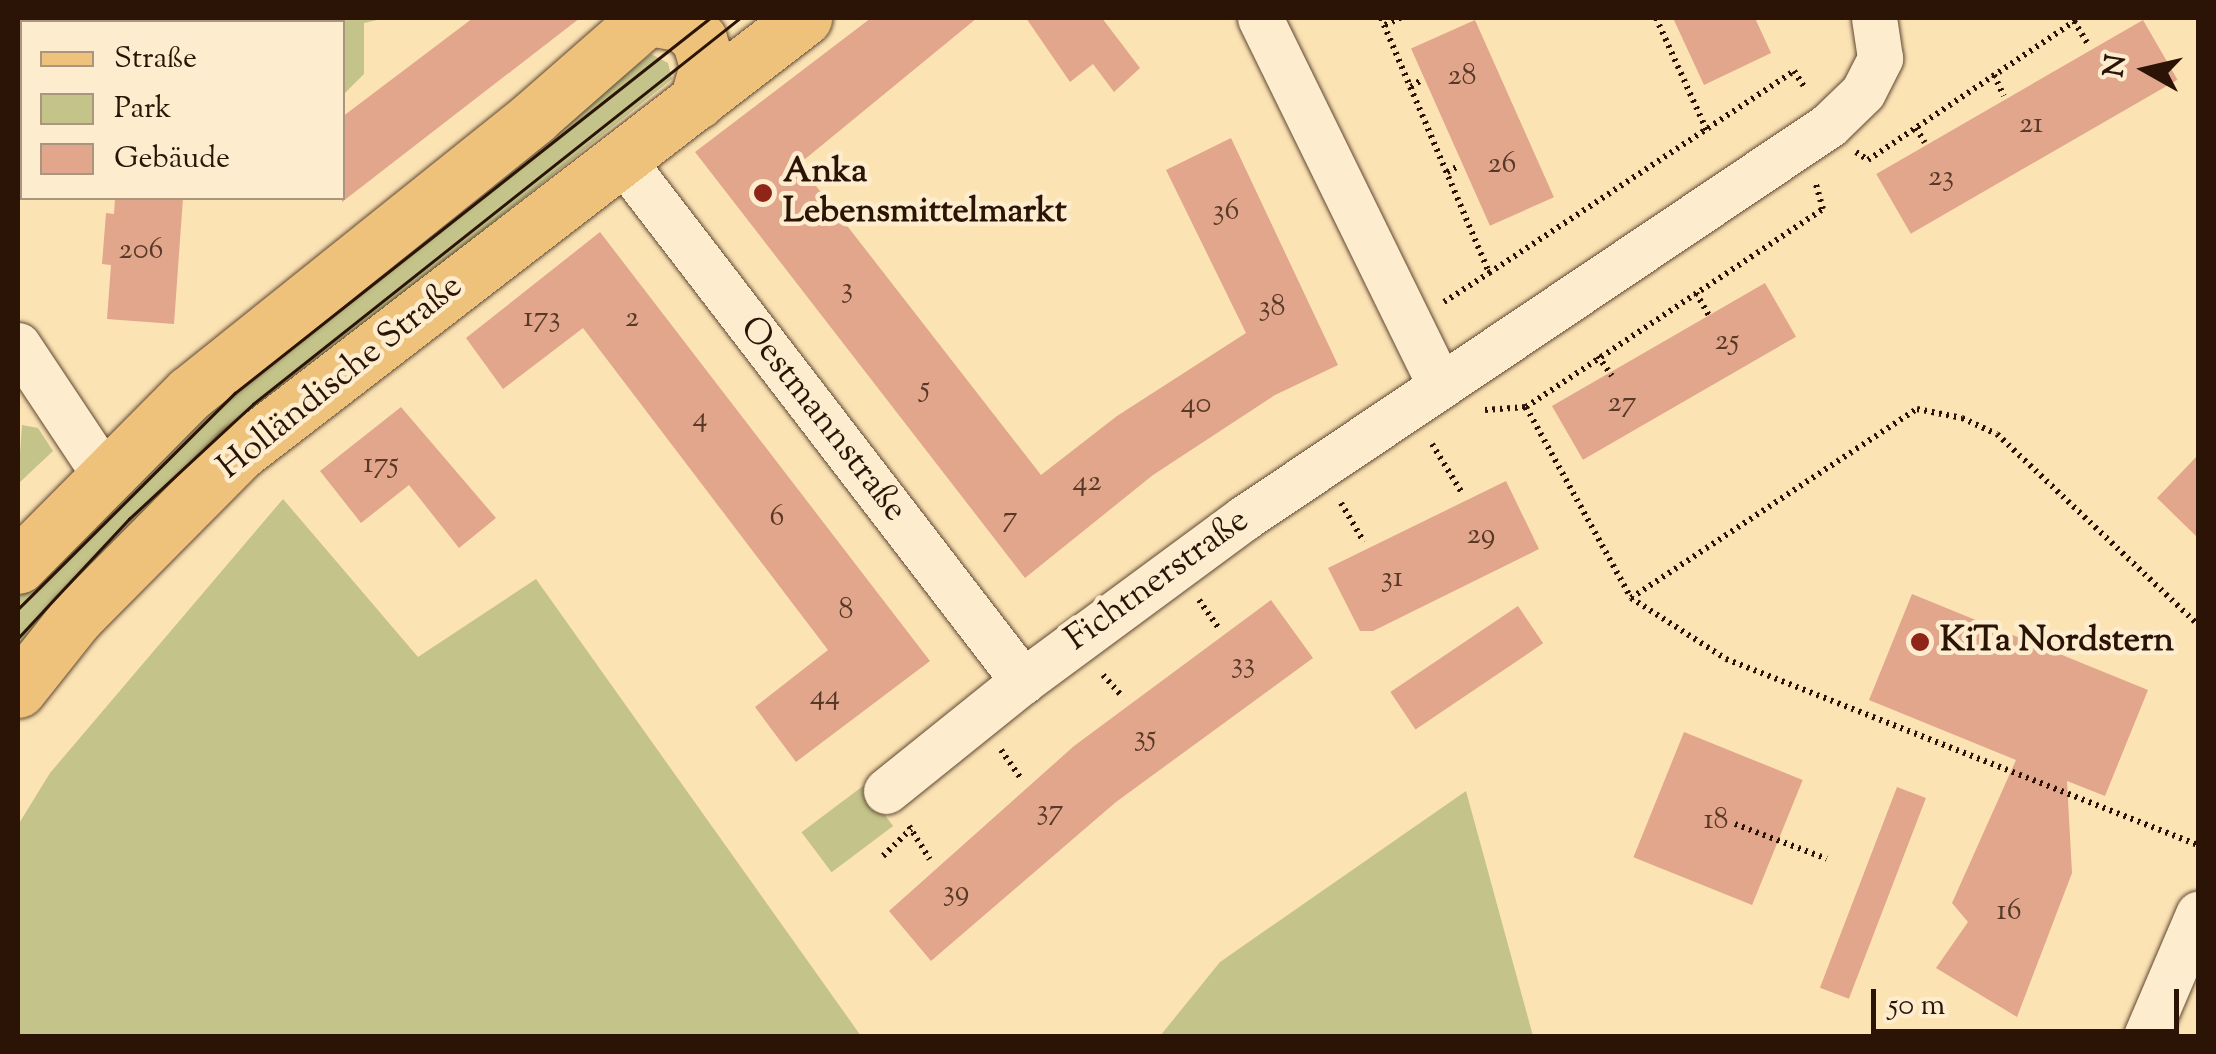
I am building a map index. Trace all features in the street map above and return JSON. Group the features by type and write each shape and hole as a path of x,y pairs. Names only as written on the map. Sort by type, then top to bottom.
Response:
{"main road":[{"path":"18,566 190,393 534,117 648,18 683,24 700,39 707,66 697,102"},
{"name":"Holländische Straße","path":"18,690 76,616 240,452 804,18"}],"street":[{"path":"1260,18 1439,383"},
{"name":"Fichtnerstraße","path":"886,792 1023,680 1439,383 1829,124 1862,92 1880,58 1874,18"},
{"name":"Oestmannstraße","path":"620,158 1023,680"},
{"path":"20,354 105,476"},
{"path":"2146,1036 2198,914"}],"path":[{"path":"1400,18 1383,21 1489,273 1794,71"},
{"path":"1656,18 1706,131"},
{"path":"1847,146 1868,160 2076,19 2088,44"},
{"path":"1994,75 2004,96"},
{"path":"1411,87 1420,80"},
{"path":"1916,128 1925,143"},
{"path":"1447,172 1459,166"},
{"path":"1478,410 1526,407 1823,209 1811,167"},
{"path":"1696,293 1710,317"},
{"path":"1598,356 1612,376"},
{"path":"1526,407 1631,598 1726,659 2198,845"},
{"path":"1631,598 1918,409 1962,418 1997,434 2198,625"},
{"path":"1423,430 1462,493"},
{"path":"1336,493 1364,542"},
{"path":"1181,605 1208,585"},
{"path":"1195,595 1218,627"},
{"path":"1096,666 1122,697"},
{"path":"988,760 1012,738"},
{"path":"1001,749 1020,776"},
{"path":"884,856 924,817"},
{"path":"1735,824 1826,859"}],"green space":[{"path":"386,18 364,23 364,74 345,93 345,20 290,20"},
{"path":"651,54 668,63 672,79 374,318 18,654 18,597 95,513 204,409"},
{"path":"22,425 38,428 53,451 18,484"},
{"path":"283,499 418,657 536,579 861,1036 18,1036 18,825 50,773"},
{"path":"863,786 893,826 832,872 802,832"},
{"path":"1466,791 1533,1036 1160,1036 1220,962"}],"building":[{"path":"473,18 580,18 345,200 345,115"},
{"path":"871,18 977,18 799,164 1041,475 1117,416 1246,333 1166,170 1231,138 1338,365 1275,395 1153,475 1025,578 695,152"},
{"path":"1026,18 1102,18 1140,68 1114,92 1093,64 1070,82"},
{"path":"1673,18 1755,18 1771,53 1704,85"},
{"path":"1475,20 1554,197 1490,226 1411,48"},
{"path":"2143,20 2178,80 1911,234 1876,174"},
{"path":"115,200 183,200 174,324 107,319 111,265 102,264 106,213 114,214"},
{"path":"600,232 930,661 796,762 755,707 828,650 583,328 503,389 466,338"},
{"path":"1765,283 1796,337 1583,460 1552,406"},
{"path":"401,407 496,518 459,548 409,485 361,523 320,471"},
{"path":"2198,455 2198,538 2157,498"},
{"path":"1506,481 1539,549 1373,631 1360,631 1328,568"},
{"path":"1912,594 2148,690 2105,796 2067,781 2072,873 2017,1017 1936,968 1968,922 1952,903 2016,760 1869,700"},
{"path":"1271,600 1313,658 1116,802 931,961 889,911 1074,746"},
{"path":"1518,606 1543,643 1415,729 1390,692"},
{"path":"1684,732 1803,780 1752,905 1633,857"},
{"path":"1897,787 1926,798 1849,999 1820,988"}],"tram line":[{"path":"18,609 235,393 710,18"},
{"path":"18,638 129,519 253,404 740,18"}],"place":[{"name":"Anka Lebensmittelmarkt","path":"763,193"},
{"name":"KiTa Nordstern","path":"1920,642"}]}
